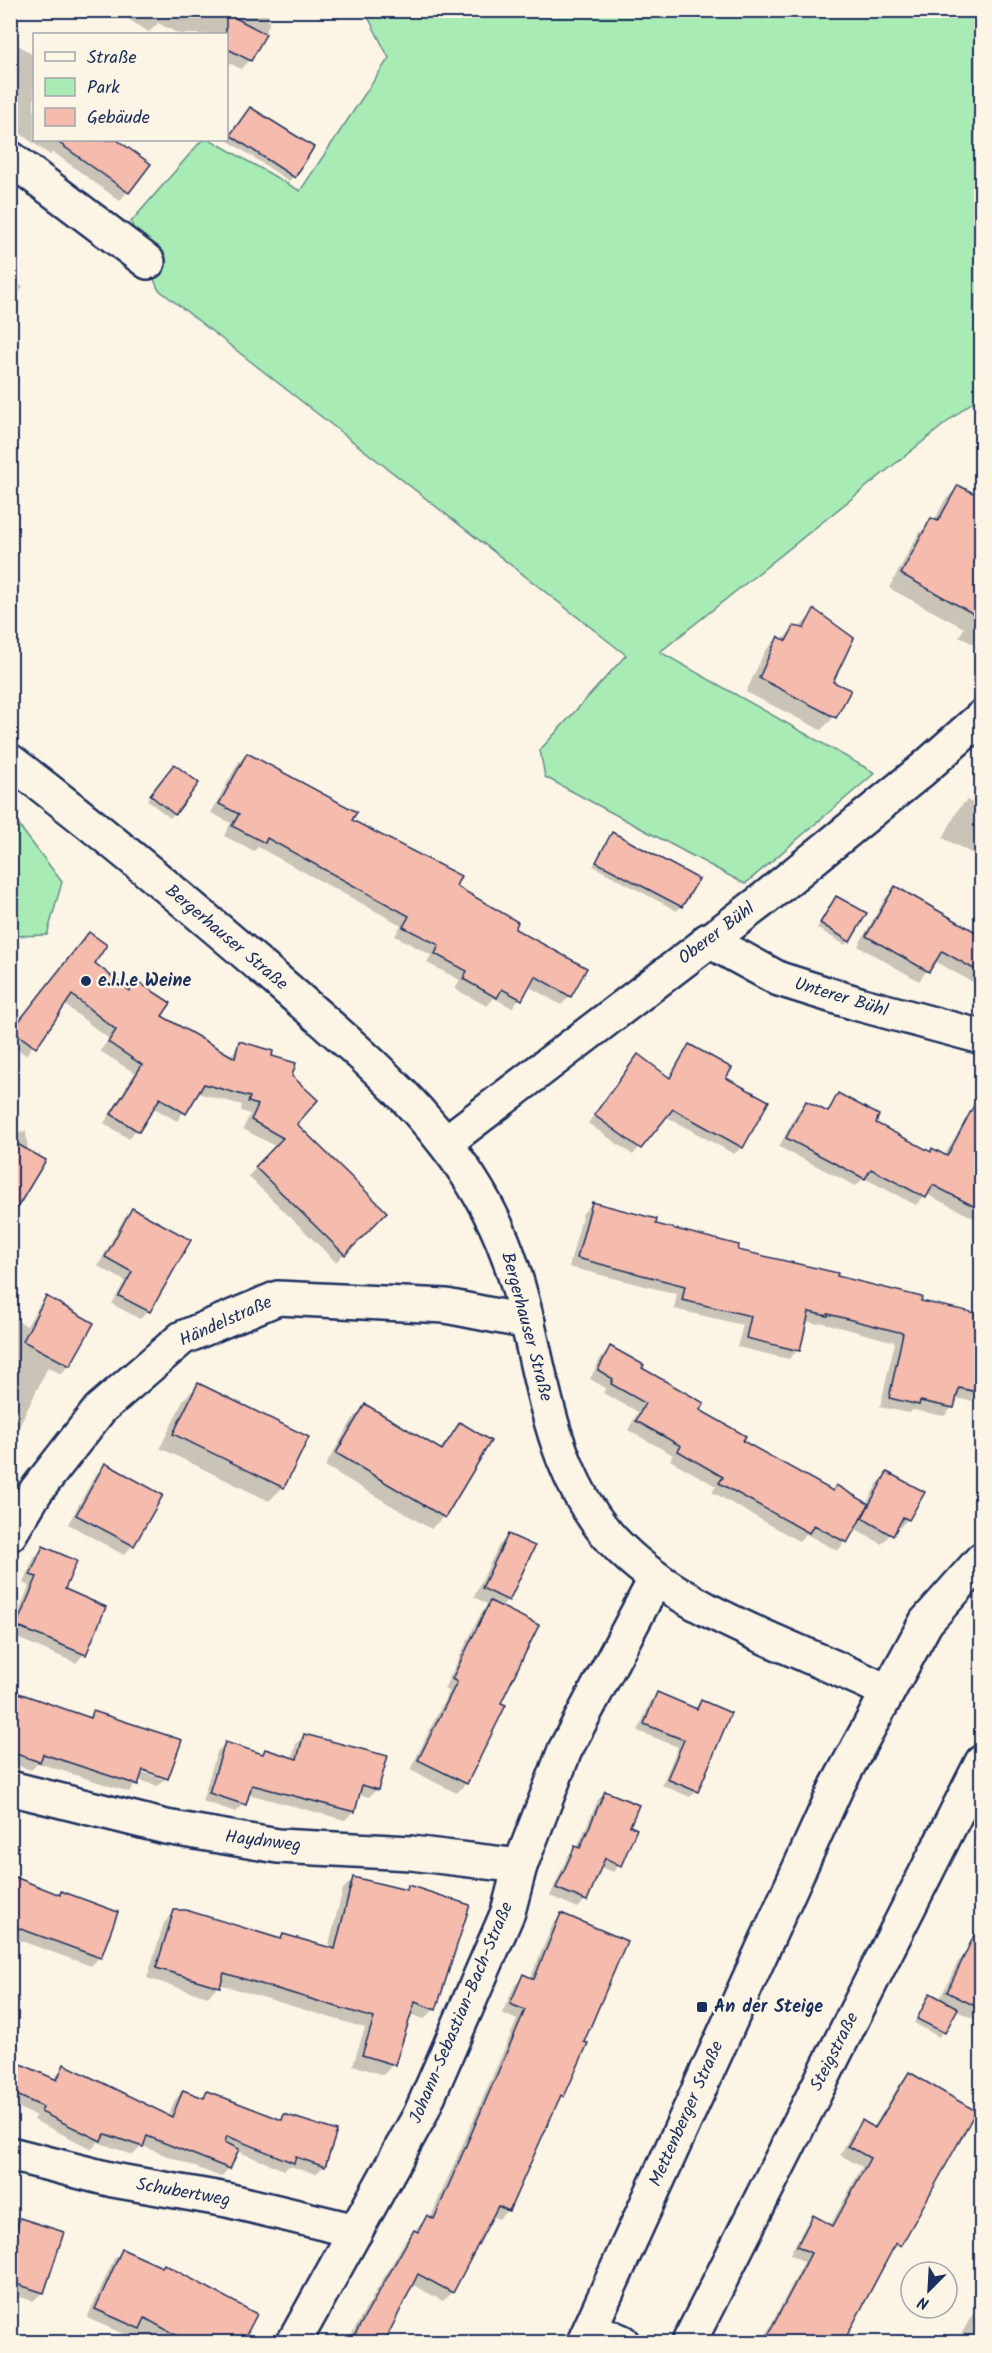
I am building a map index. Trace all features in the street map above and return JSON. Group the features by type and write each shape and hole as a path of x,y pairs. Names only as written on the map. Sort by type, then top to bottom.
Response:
{"street":[{"path":"10,158 148,262"},
{"name":"Oberer Bühl","path":"445,1143 833,843 981,717"},
{"name":"Bergerhauser Straße","path":"10,761 234,944 343,1038 394,1086 445,1143 488,1208 509,1256 528,1322 545,1400 568,1473 592,1515 621,1550 656,1578 727,1620 886,1691"},
{"name":"Unterer Bühl","path":"708,940 779,979 859,1004 981,1037"},
{"name":"Händelstraße","path":"10,1534 36,1491 100,1408 182,1338 278,1298 446,1306 528,1322"},
{"path":"886,1691 926,1622 981,1559"},
{"name":"Johann-Sebastian-Bach-Straße","path":"294,2343 420,2115 508,1912 520,1866 565,1750 656,1578"},
{"name":"Mettenberger Straße","path":"588,2336 837,1786 886,1691"},
{"name":"Steigstraße","path":"689,2343 981,1762"},
{"name":"Haydnweg","path":"10,1788 166,1827 278,1846 411,1853 520,1866"},
{"name":"Schubertweg","path":"10,2154 112,2180 227,2200 356,2231"},
{"path":"588,2336 622,2343"}],"green space":[{"path":"365,11 981,11 981,395 660,652 875,773 745,884 545,777 540,750 626,655 158,289 131,222 201,141 213,141 300,191 389,58"},
{"path":"11,815 62,882 47,935 13,936 11,941"}],"building":[{"path":"226,13 266,34 251,61 228,49 228,33 226,33"},
{"path":"250,107 314,147 295,178 230,135"},
{"path":"56,141 118,141 151,164 129,193"},
{"path":"958,485 981,497 981,618 901,574 931,518 938,521"},
{"path":"814,609 854,638 833,682 851,690 836,718 759,678 778,636 786,641 794,626 804,628"},
{"path":"247,753 357,812 352,820 461,876 456,886 518,922 515,929 587,968 571,997 535,976 522,1000 502,989 497,998 463,979 467,971 435,954 439,945 403,927 409,916 267,838 265,843 232,826 239,814 219,804"},
{"path":"174,764 199,783 175,815 150,795"},
{"path":"612,832 699,879 682,907 596,862"},
{"path":"895,886 981,935 981,973 942,951 929,972 866,936"},
{"path":"836,896 867,913 850,942 820,923"},
{"path":"89,932 107,945 95,963 130,991 137,981 171,1003 162,1016 235,1058 239,1041 273,1051 272,1056 296,1063 292,1076 318,1100 297,1124 387,1212 345,1255 255,1167 283,1138 251,1120 258,1105 248,1102 250,1097 204,1084 186,1114 160,1098 139,1132 111,1114 142,1065 108,1042 116,1030 72,995 36,1048 12,1030"},
{"path":"689,1044 732,1068 726,1078 769,1101 743,1148 673,1109 641,1149 594,1115 638,1054 670,1078"},
{"path":"981,1092 981,1210 933,1185 926,1198 871,1169 865,1179 786,1138 806,1101 828,1112 838,1093 879,1115 876,1123 931,1152 932,1148 947,1156"},
{"path":"10,1140 46,1160 10,1220"},
{"path":"592,1202 657,1219 656,1224 739,1245 738,1250 838,1273 837,1276 922,1297 921,1301 981,1314 981,1393 959,1388 954,1408 920,1401 919,1405 889,1398 903,1333 828,1314 828,1316 809,1312 800,1351 746,1338 751,1316 682,1300 685,1286 577,1258"},
{"path":"132,1208 191,1240 150,1312 119,1296 132,1272 105,1257"},
{"path":"46,1296 94,1323 70,1366 23,1341"},
{"path":"610,1346 644,1365 642,1368 704,1403 700,1410 746,1436 743,1441 833,1491 836,1485 869,1504 847,1543 814,1525 809,1533 719,1483 723,1477 678,1451 681,1446 636,1421 645,1403 611,1384 613,1379 598,1370"},
{"path":"198,1383 309,1437 284,1488 173,1434"},
{"path":"365,1404 442,1450 460,1422 491,1441 445,1518 336,1453"},
{"path":"105,1463 163,1495 134,1546 76,1515"},
{"path":"887,1472 925,1492 909,1520 903,1517 893,1536 862,1518"},
{"path":"508,1534 535,1546 509,1601 482,1588"},
{"path":"43,1546 77,1561 65,1589 106,1607 86,1655 16,1626 37,1577 30,1575"},
{"path":"490,1601 539,1625 501,1703 506,1705 467,1784 418,1760 457,1682 452,1679"},
{"path":"10,1690 91,1718 93,1711 182,1740 168,1779 143,1770 138,1785 43,1754 40,1762 10,1752"},
{"path":"657,1692 697,1709 701,1700 731,1713 698,1792 667,1779 684,1740 644,1724"},
{"path":"304,1734 388,1756 378,1790 362,1785 355,1812 252,1785 246,1805 209,1793 225,1742 263,1754 265,1749 297,1759"},
{"path":"605,1791 639,1805 630,1826 637,1829 621,1866 605,1858 587,1901 556,1888 575,1846 580,1848"},
{"path":"10,1875 60,1895 61,1891 118,1912 101,1958 10,1925"},
{"path":"353,1877 407,1890 408,1885 470,1905 436,2010 415,2002 395,2065 362,2055 374,2018 224,1973 220,1987 156,1968 174,1910 186,1910 281,1939 283,1934 335,1949"},
{"path":"561,1913 627,1941 584,2042 588,2043 564,2097 561,2095 509,2211 498,2206 453,2293 418,2274 384,2343 350,2343 414,2230 418,2232 427,2215 434,2219 525,2010 510,2004 523,1974 534,1979"},
{"path":"981,1921 981,2009 947,1992"},
{"path":"930,1993 958,2008 945,2033 917,2019"},
{"path":"10,2059 57,2080 64,2064 172,2117 183,2090 204,2098 207,2091 282,2120 284,2114 337,2131 325,2167 296,2157 294,2163 227,2136 225,2142 239,2149 230,2169 147,2136 143,2147 105,2134 101,2141 41,2112 43,2107 10,2092"},
{"path":"909,2072 976,2111 901,2246 896,2243 843,2343 764,2343 811,2253 797,2246 813,2215 833,2226 870,2158 848,2146 862,2120 875,2128"},
{"path":"20,2218 64,2232 44,2293 10,2282 10,2249"},
{"path":"122,2249 162,2267 164,2264 257,2314 242,2343 190,2343 145,2318 140,2329 95,2309"}],"place":[{"name":"e.l.l.e Weine","path":"86,981"},
{"name":"An der Steige","path":"702,2007"}]}
